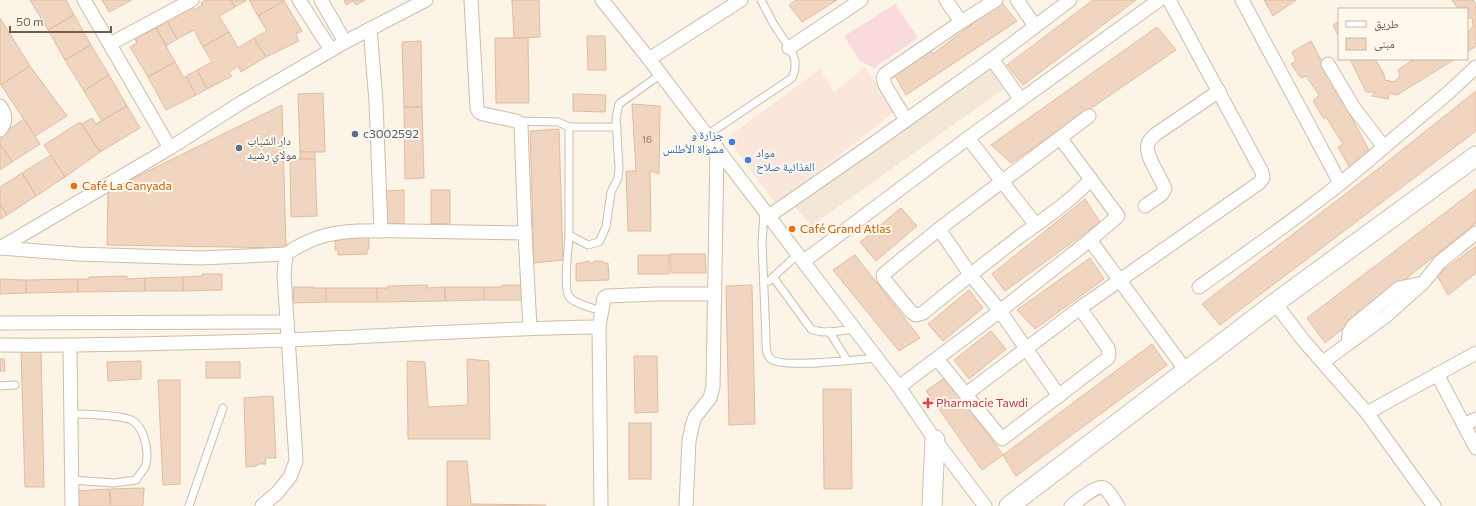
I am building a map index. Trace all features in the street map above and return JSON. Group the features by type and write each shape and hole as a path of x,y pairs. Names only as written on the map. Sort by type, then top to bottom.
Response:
{"street":[{"path":"84,0 170,148"},
{"path":"110,44 192,0"},
{"path":"299,0 331,50"},
{"path":"321,0 345,42"},
{"path":"0,248 170,148 238,104 345,42 426,0"},
{"path":"471,0 477,108 479,112 483,114 516,121 521,126 530,328"},
{"path":"602,0 801,257 899,387 935,440 985,506"},
{"path":"649,59 741,0"},
{"path":"790,48 861,0"},
{"path":"946,0 962,22"},
{"path":"906,120 885,85 883,78 885,74 996,0"},
{"path":"1017,0 1035,26"},
{"path":"767,213 906,120 992,59 1070,0"},
{"path":"801,257 1159,0"},
{"path":"966,394 1080,308 1252,188 1263,178 1262,172 1169,0"},
{"path":"1242,0 1340,183"},
{"path":"370,29 376,102 381,231"},
{"path":"992,59 1021,100"},
{"path":"1328,64 1354,108 1384,147"},
{"path":"1199,287 1340,183 1476,67"},
{"path":"1145,206 1162,194 1165,189 1147,149 1148,142 1156,134 1219,91"},
{"path":"0,106 6,117 5,123 0,130"},
{"path":"1089,116 1061,139 939,229 886,272 883,275 884,279 916,316 922,313 970,274 1036,225 1084,187 1091,179"},
{"path":"968,138 1036,225"},
{"path":"899,387 1000,311 1118,216 1061,139"},
{"path":"686,506 689,441 692,426 695,416 710,398 714,387 717,148"},
{"path":"1009,506 1187,372 1275,303 1476,156"},
{"path":"939,229 970,274 1000,311 1059,396"},
{"path":"0,248 77,254 201,258 286,254 297,246 328,234 352,232 525,232"},
{"path":"1323,362 1386,316 1423,283 1440,262 1476,233"},
{"path":"1090,240 1187,372"},
{"path":"262,506 277,493 290,477 296,461 284,274 286,254"},
{"path":"601,506 599,327 603,301 607,296 715,294"},
{"path":"1275,303 1303,340 1367,413 1434,506"},
{"path":"937,359 1002,439 1108,358 1110,353 1080,308"},
{"path":"0,323 287,322"},
{"path":"0,345 70,346 288,340 530,328 599,327"},
{"path":"70,346 72,506"},
{"path":"1367,413 1476,352"},
{"path":"1437,374 1470,422 1476,448"},
{"path":"927,506 932,506 935,440"},
{"path":"1071,506 1095,488 1101,487 1106,489 1118,506"}],"lane":[{"path":"707,135 792,78 796,69 795,61 790,48 773,23 762,0"},
{"path":"569,234 588,245 599,242 606,227 612,192 618,178 619,168 616,118 619,104 660,74"},
{"path":"516,121 558,122 569,127 616,127"},
{"path":"569,127 569,234 566,288 569,297 576,302 602,311"},
{"path":"767,213 762,243 767,352 770,359 777,362 798,364 877,358"},
{"path":"765,285 801,257"},
{"path":"773,278 811,329 815,331 855,329"},
{"path":"829,331 847,360"},
{"path":"0,386 15,386"},
{"path":"189,506 223,408"},
{"path":"71,414 96,414 132,421 142,432 147,448 145,467 136,480 114,483 71,480"}],"shaded area":[{"path":"895,4 918,38 874,68 860,61 844,36"},
{"path":"990,66 1005,88 811,226 793,204"},
{"path":"865,67 895,112 776,204 727,138 820,69 834,92"}],"building":[{"path":"30,0 66,0 74,15 48,30"},
{"path":"102,0 132,0 109,12"},
{"path":"205,0 231,0 235,7 219,16 229,32 203,47 194,30 177,39 167,21 193,7 194,10 202,5 201,3"},
{"path":"231,0 247,0 235,7"},
{"path":"249,0 284,0 284,1 258,16"},
{"path":"344,0 365,0 356,5 353,1 346,5"},
{"path":"512,0 539,0 540,37 514,38"},
{"path":"796,0 837,0 802,22 789,5"},
{"path":"1093,0 1136,0 1023,85 1007,65"},
{"path":"1264,0 1296,0 1273,16"},
{"path":"1452,0 1473,0 1476,5 1476,46 1468,51 1468,33 1473,26 1472,18 1468,18 1468,8 1457,8"},
{"path":"284,1 302,31 296,34 299,41 266,57 254,38 267,31 258,16"},
{"path":"1001,2 1017,21 906,95 894,74 928,46 933,54"},
{"path":"74,15 91,45 65,60 48,30"},
{"path":"0,18 30,66 1,85 0,84"},
{"path":"167,21 177,39 166,46 156,28"},
{"path":"1338,22 1338,35 1333,25"},
{"path":"1157,27 1176,50 1011,163 991,145"},
{"path":"156,28 175,62 148,77 130,47 137,43 135,39"},
{"path":"229,32 238,48 254,38 266,57 241,72 238,66 229,72 232,76 207,89 197,70 212,62 203,47"},
{"path":"587,36 605,36 606,70 588,70"},
{"path":"495,38 528,38 529,103 496,103"},
{"path":"421,41 422,107 404,107 402,42"},
{"path":"1311,41 1371,154 1350,168 1338,147 1343,144 1326,117 1324,119 1313,101 1319,95 1306,76 1301,78 1291,64 1296,61 1292,52"},
{"path":"91,45 109,75 84,91 65,60"},
{"path":"1350,60 1376,60 1384,74 1385,80 1394,82 1400,76 1398,70 1413,60 1453,60 1397,95 1389,93 1388,99 1372,96 1375,92 1366,92"},
{"path":"175,62 184,78 186,76 196,95 166,110 148,77"},
{"path":"30,66 67,116 35,136 1,85"},
{"path":"197,70 207,89 196,95 186,76"},
{"path":"109,75 127,106 102,121 84,91"},
{"path":"1476,91 1476,131 1220,325 1202,304 1378,169"},
{"path":"323,93 325,152 300,152 298,94"},
{"path":"573,94 606,95 605,112 573,111"},
{"path":"632,104 660,106 659,174 650,171 651,231 628,231 626,171 636,171"},
{"name":"دار الشباب مولاي رشيد","path":"282,105 286,248 107,245 108,191"},
{"path":"127,106 140,128 100,152 82,124 92,118 96,124"},
{"path":"404,107 422,107 424,178 405,179"},
{"path":"24,119 40,144 12,162 0,144 0,135"},
{"path":"80,122 100,152 65,177 44,145"},
{"path":"559,129 563,260 534,263 530,131"},
{"path":"0,144 12,162 0,170"},
{"path":"300,152 315,152 315,159 300,159"},
{"path":"51,155 65,177 36,196 22,173"},
{"path":"290,159 315,159 317,216 291,217"},
{"path":"22,173 36,196 7,215 0,204 0,187"},
{"path":"1476,189 1476,223 1325,343 1307,318"},
{"path":"404,190 404,224 385,224 384,191"},
{"path":"431,190 450,190 450,223 431,224"},
{"path":"1085,199 1100,222 1005,291 992,274"},
{"path":"0,204 7,215 0,219"},
{"path":"901,208 917,226 876,261 860,242"},
{"path":"351,236 351,238 369,237 369,249 367,249 367,254 338,255 338,250 335,250 335,238"},
{"path":"1476,246 1476,273 1448,295 1437,275"},
{"path":"670,254 705,254 706,273 671,273"},
{"path":"638,255 669,255 669,274 638,274"},
{"path":"855,255 920,338 899,351 833,270"},
{"path":"1090,258 1104,279 1035,329 1017,310"},
{"path":"589,261 589,263 594,263 594,261 603,261 603,263 608,263 609,280 576,281 576,264"},
{"path":"202,274 222,274 222,290 183,291 183,277 202,276"},
{"path":"127,276 127,279 145,278 145,291 78,292 77,279 89,279 89,277"},
{"path":"183,277 183,291 145,291 145,278"},
{"path":"0,279 26,280 26,293 0,294"},
{"path":"77,279 78,292 26,293 26,280"},
{"path":"428,285 427,288 445,287 445,301 377,302 377,288 388,288 388,286"},
{"path":"502,285 522,285 522,300 484,300 484,287 502,287"},
{"path":"752,285 755,424 729,425 726,286"},
{"path":"294,287 326,288 326,302 293,303"},
{"path":"445,287 484,287 484,300 445,301"},
{"path":"326,288 377,288 377,302 326,302"},
{"path":"969,290 983,308 943,341 928,324"},
{"path":"991,331 1006,349 969,379 954,360"},
{"path":"1152,344 1167,365 1016,476 1003,455"},
{"path":"21,351 41,351 44,487 25,487"},
{"path":"634,356 657,356 658,412 635,413"},
{"path":"0,359 4,359 5,371 0,371"},
{"path":"467,359 489,361 490,439 408,439 407,361 425,362 428,407 468,405"},
{"path":"141,361 141,379 108,381 107,362"},
{"path":"206,362 240,362 240,378 206,378"},
{"path":"946,377 1003,455 982,470 926,391"},
{"path":"158,380 180,380 180,484 163,485"},
{"path":"823,389 851,389 852,489 824,489"},
{"path":"273,396 276,458 265,458 266,464 246,467 244,398"},
{"path":"629,423 651,423 651,479 629,479"},
{"path":"447,461 467,461 471,504 546,506 447,506"},
{"path":"144,488 143,506 111,506 110,489"},
{"path":"109,489 110,506 77,506 75,491"}],"place":[{"name":"c3002592","path":"355,134"},
{"name":"جزارة و مشواة الأطلس","path":"732,142"},
{"name":"دار الشباب مولاي رشيد","path":"239,148"},
{"name":"مواد الغذائية صلاح","path":"748,160"},
{"name":"Café La Canyada","path":"74,186"},
{"name":"Café Grand Atlas","path":"792,229"},
{"name":"Pharmacie Tawdi","path":"928,403"}]}
